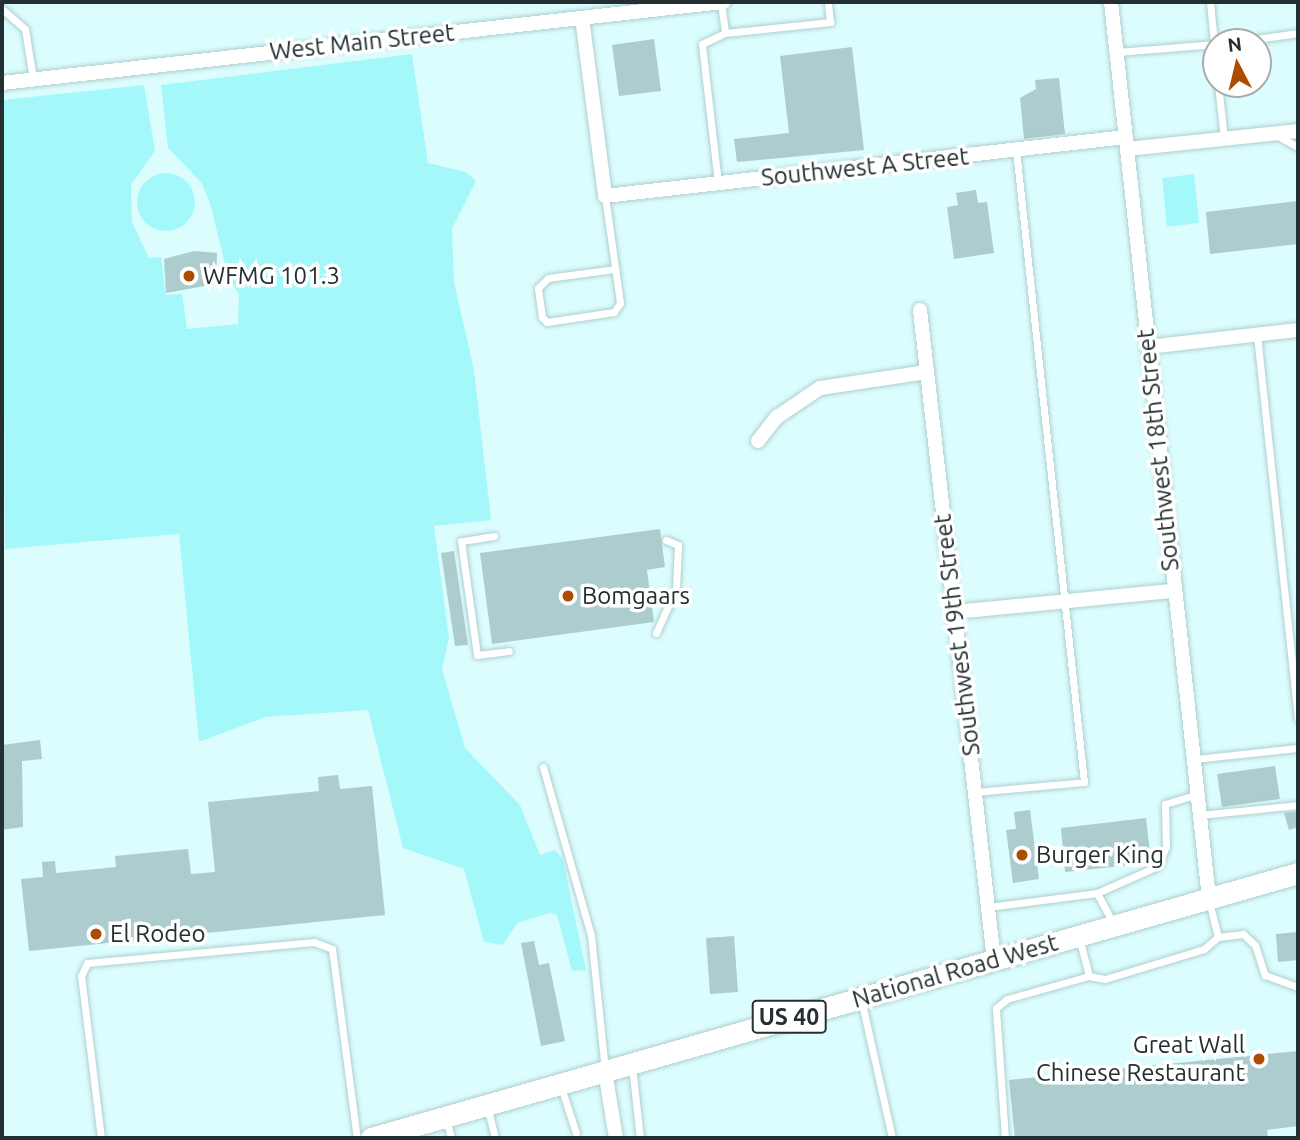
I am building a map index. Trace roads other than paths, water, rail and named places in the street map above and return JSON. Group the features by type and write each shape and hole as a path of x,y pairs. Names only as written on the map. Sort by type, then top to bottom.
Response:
{"main road":[{"name":"National Road West","path":"380,1137 1298,873"}],"street":[{"name":"West Main Street","path":"2,83 719,2"},
{"name":"Southwest 18th Street","path":"1111,2 1172,591 1195,759 1209,898"},
{"path":"582,18 604,196"},
{"name":"Southwest A Street","path":"604,196 1016,149 1224,139 1298,131"},
{"name":"Southwest 19th Street","path":"920,310 994,960"},
{"path":"1148,347 1298,330"},
{"path":"758,441 777,417 820,388 927,372"},
{"path":"954,612 1172,591"},
{"path":"605,1072 616,1138"}],"lane":[{"path":"719,2 725,33"},
{"path":"718,183 702,44 725,33 830,22 828,2"},
{"path":"1210,2 1213,28"},
{"path":"2,9 25,29 33,80"},
{"path":"1272,37 1298,33"},
{"path":"1116,52 1202,45"},
{"path":"1220,98 1224,139"},
{"path":"1275,133 1298,147"},
{"path":"975,792 1084,782 1016,149"},
{"path":"604,196 615,269 620,303 614,312 547,321 542,317 538,288 548,278 615,269"},
{"path":"1257,335 1298,719"},
{"path":"494,536 461,541 477,655 509,651"},
{"path":"656,633 676,589 678,545 666,540"},
{"path":"1195,759 1298,748"},
{"path":"543,767 591,935 605,1072"},
{"path":"988,907 1097,893 1158,866 1166,846 1164,804 1198,794"},
{"path":"1200,814 1298,805"},
{"path":"1097,893 1115,926"},
{"path":"1209,898 1218,937"},
{"path":"1005,1138 996,1008 1007,999 1089,976 1105,979 1204,949 1218,937 1243,934 1255,945 1265,975 1298,987"},
{"path":"1079,936 1089,976"},
{"path":"101,1138 81,976 87,963 314,942 332,949 357,1138"},
{"path":"860,997 892,1138"},
{"path":"632,1063 640,1138"},
{"path":"560,1084 576,1133"},
{"path":"487,1105 495,1138"},
{"path":"445,1117 451,1138"}],"place":[{"name":"WFMG 101.3","path":"189,276"},
{"name":"Bomgaars","path":"568,596"},
{"name":"Burger King","path":"1022,855"},
{"name":"El Rodeo","path":"96,934"},
{"name":"Great Wall Chinese Restaurant","path":"1259,1059"}]}
